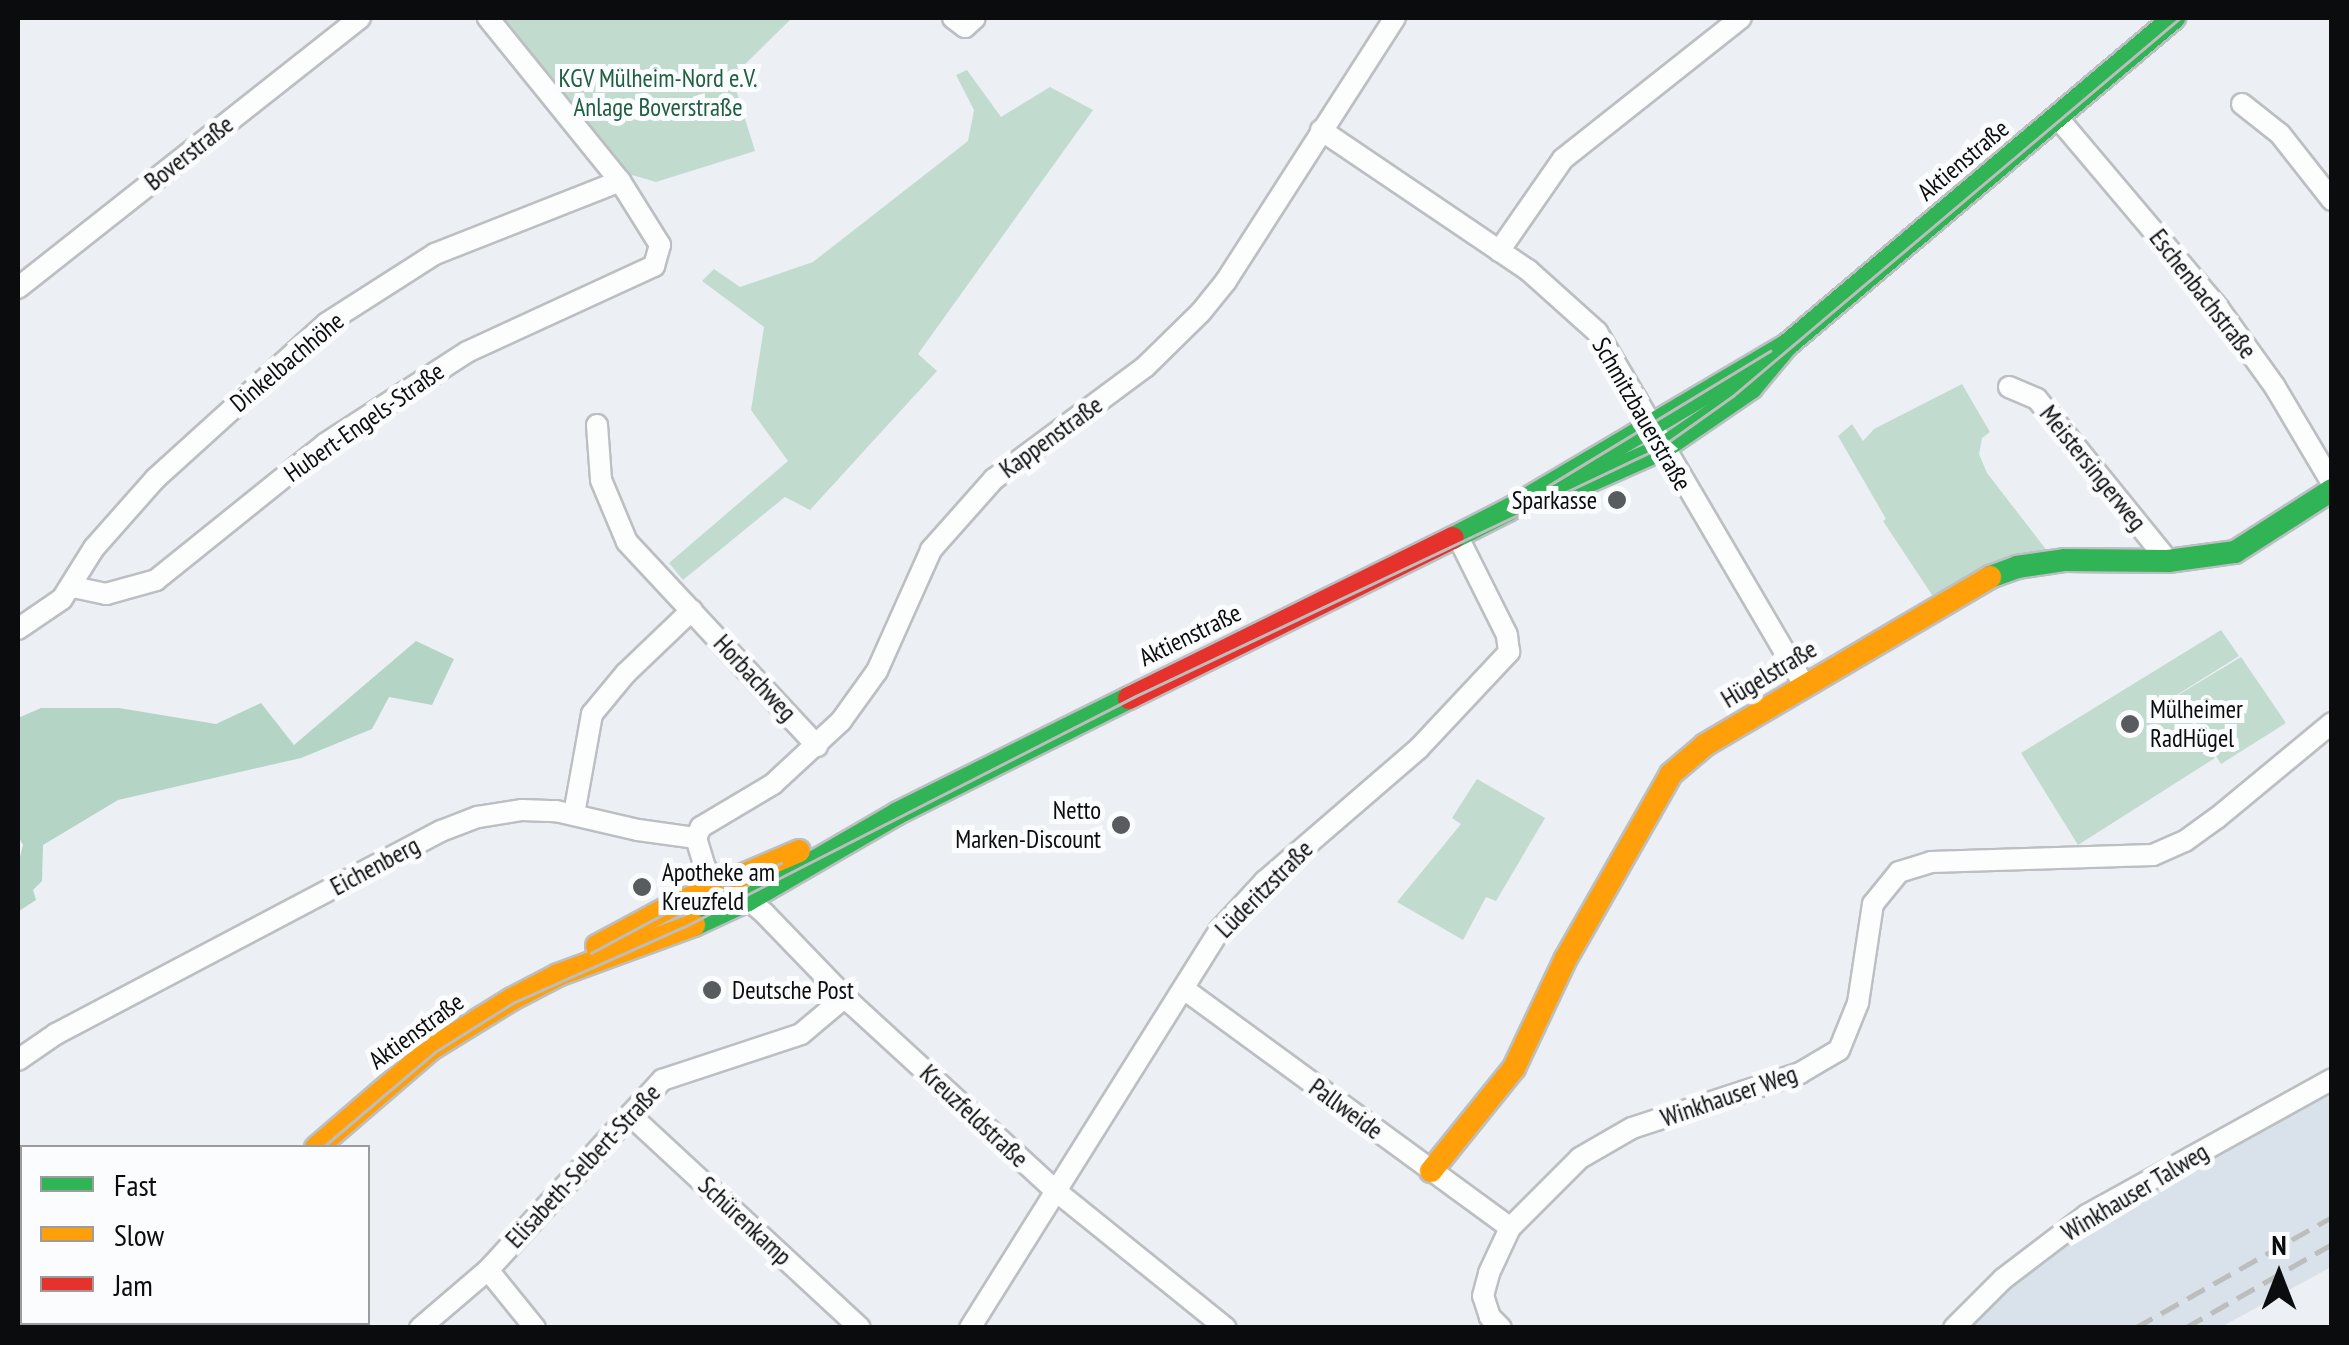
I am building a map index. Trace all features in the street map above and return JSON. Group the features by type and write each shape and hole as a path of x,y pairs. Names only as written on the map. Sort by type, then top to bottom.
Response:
{"main road":[{"name":"Aktienstraße","path":"1508,510 1564,493 1662,450 1751,388 1787,345 2174,18"},
{"name":"Aktienstraße","path":"319,1145 431,1049 558,975 601,943 734,892 1508,510 1787,345"},
{"name":"Hügelstraße","path":"1431,1171 1514,1068 1565,960 1672,774 1704,745 1987,578 2017,567 2066,560 2168,561 2234,552 2332,486"},
{"name":"Aktienstraße","path":"558,975 676,932 734,892 868,819 898,813"}],"street":[{"name":"Boverstraße","path":"18,288 360,18"},
{"path":"488,18 620,181"},
{"path":"954,18 965,27 975,18"},
{"name":"Kappenstraße","path":"696,838 701,827 773,784 818,746 873,678 931,550 1004,470 1115,390 1188,326 1226,280 1395,18"},
{"path":"1499,251 1563,159 1741,18"},
{"path":"2242,104 2280,134 2332,200"},
{"name":"Eschenbachstraße","path":"2056,117 2218,309 2275,387 2332,486"},
{"name":"Schmitzbauerstraße","path":"1322,130 1550,287 1597,332 1618,362 1662,450 1804,685"},
{"name":"Hubert-Engels-Straße","path":"73,587 106,594 156,580 342,431 467,352 649,271 660,251 657,238 620,181"},
{"name":"Dinkelbachhöhe","path":"18,629 47,613 73,587 94,548 156,479 327,323 435,254 620,181"},
{"name":"Meistersingerweg","path":"2010,387 2038,399 2168,561"},
{"name":"Horbachweg","path":"597,425 596,460 614,521 627,542 818,746"},
{"name":"Lüderitzstraße","path":"970,1328 1200,959 1242,904 1418,748 1510,647 1457,535"},
{"path":"574,814 592,714 626,673 692,610"},
{"name":"Winkhauser Weg","path":"1501,1328 1490,1317 1483,1296 1510,1228 1580,1158 1632,1128 1800,1073 1839,1050 1858,1002 1874,904 1899,872 1931,862 2153,854 2185,840 2217,818 2332,723"},
{"name":"Eichenberg","path":"18,1060 56,1034 458,824 522,810 574,814 638,830 696,838"},
{"path":"696,838 705,868 734,892"},
{"name":"Kreuzfeldstraße","path":"734,892 1056,1191 1226,1328"},
{"name":"Pallweide","path":"1184,989 1510,1228"},
{"name":"Elisabeth-Selbert-Straße","path":"420,1328 488,1270 669,1076 801,1034 844,997"},
{"name":"Winkhauser Talweg","path":"1954,1328 2003,1279 2087,1215 2332,1079"},
{"name":"Schürenkamp","path":"630,1115 860,1328"},
{"name":"Elisabeth-Selbert-Straße","path":"488,1270 534,1328"}],"shaded area":[{"path":"2331,1088 2331,1267 2221,1327 1964,1328 2025,1271 2094,1219"}],"green space":[{"name":"KGV Mülheim-Nord e.V. Anlage Boverstraße","path":"501,18 792,18 732,77 755,151 656,182 625,173"},
{"path":"967,70 1001,117 1050,87 1093,110 918,354 937,371 810,510 785,497 683,580 669,563 788,461 751,410 764,327 702,281 714,269 740,287 813,262 968,141 974,110 956,75"},
{"path":"1962,384 1990,432 1982,438 1979,454 1987,473 2048,552 1932,595 1883,521 1886,519 1838,436 1852,424 1863,441 1874,429"},
{"name":"Mülheimer RadHügel","path":"2221,630 2239,656 2175,696 2215,758 2078,845 2021,753"},
{"path":"416,641 454,659 432,705 389,697 372,729 301,758 118,800 43,845 42,881 33,890 36,900 19,911 18,923 18,865 23,845 18,836 18,718 41,708 119,708 216,724 261,703 294,745"},
{"path":"2241,657 2286,723 2221,764 2178,695"},
{"path":"1477,779 1545,818 1496,901 1486,897 1463,940 1397,902 1461,824 1452,818"}],"tram line":[{"path":"326,1145 435,1052 513,1003 684,927 1134,697 1661,447 1733,396 2180,18"},
{"path":"1548,486 1770,351"},
{"path":"591,953 675,908 781,863"},
{"path":"104,1328 107,1325"}],"railway":[{"path":"2135,1328 2332,1217"},
{"path":"2185,1328 2332,1244"}],"traffic: fast":[{"path":"1556,496 1662,449 1751,388 1787,345 2174,18"},
{"path":"1453,538 1508,510 1787,345"},
{"path":"1990,577 2017,567 2065,560 2168,561 2235,552 2332,490"},
{"path":"694,925 748,900 898,813 1129,698"},
{"path":"111,1328 114,1325"}],"traffic: slow":[{"path":"1431,1171 1514,1068 1565,960 1671,774 1705,745 1990,577"},
{"path":"597,946 673,905 799,851"},
{"path":"319,1145 431,1049 512,999 558,975 694,925"}],"traffic: jam":[{"path":"1129,698 1453,538"}],"place":[{"name":"Sparkasse","path":"1617,500"},
{"name":"Mülheimer RadHügel","path":"2130,724"},
{"name":"Netto Marken-Discount","path":"1121,825"},
{"name":"Apotheke am Kreuzfeld","path":"642,887"},
{"name":"Deutsche Post","path":"712,990"}]}
